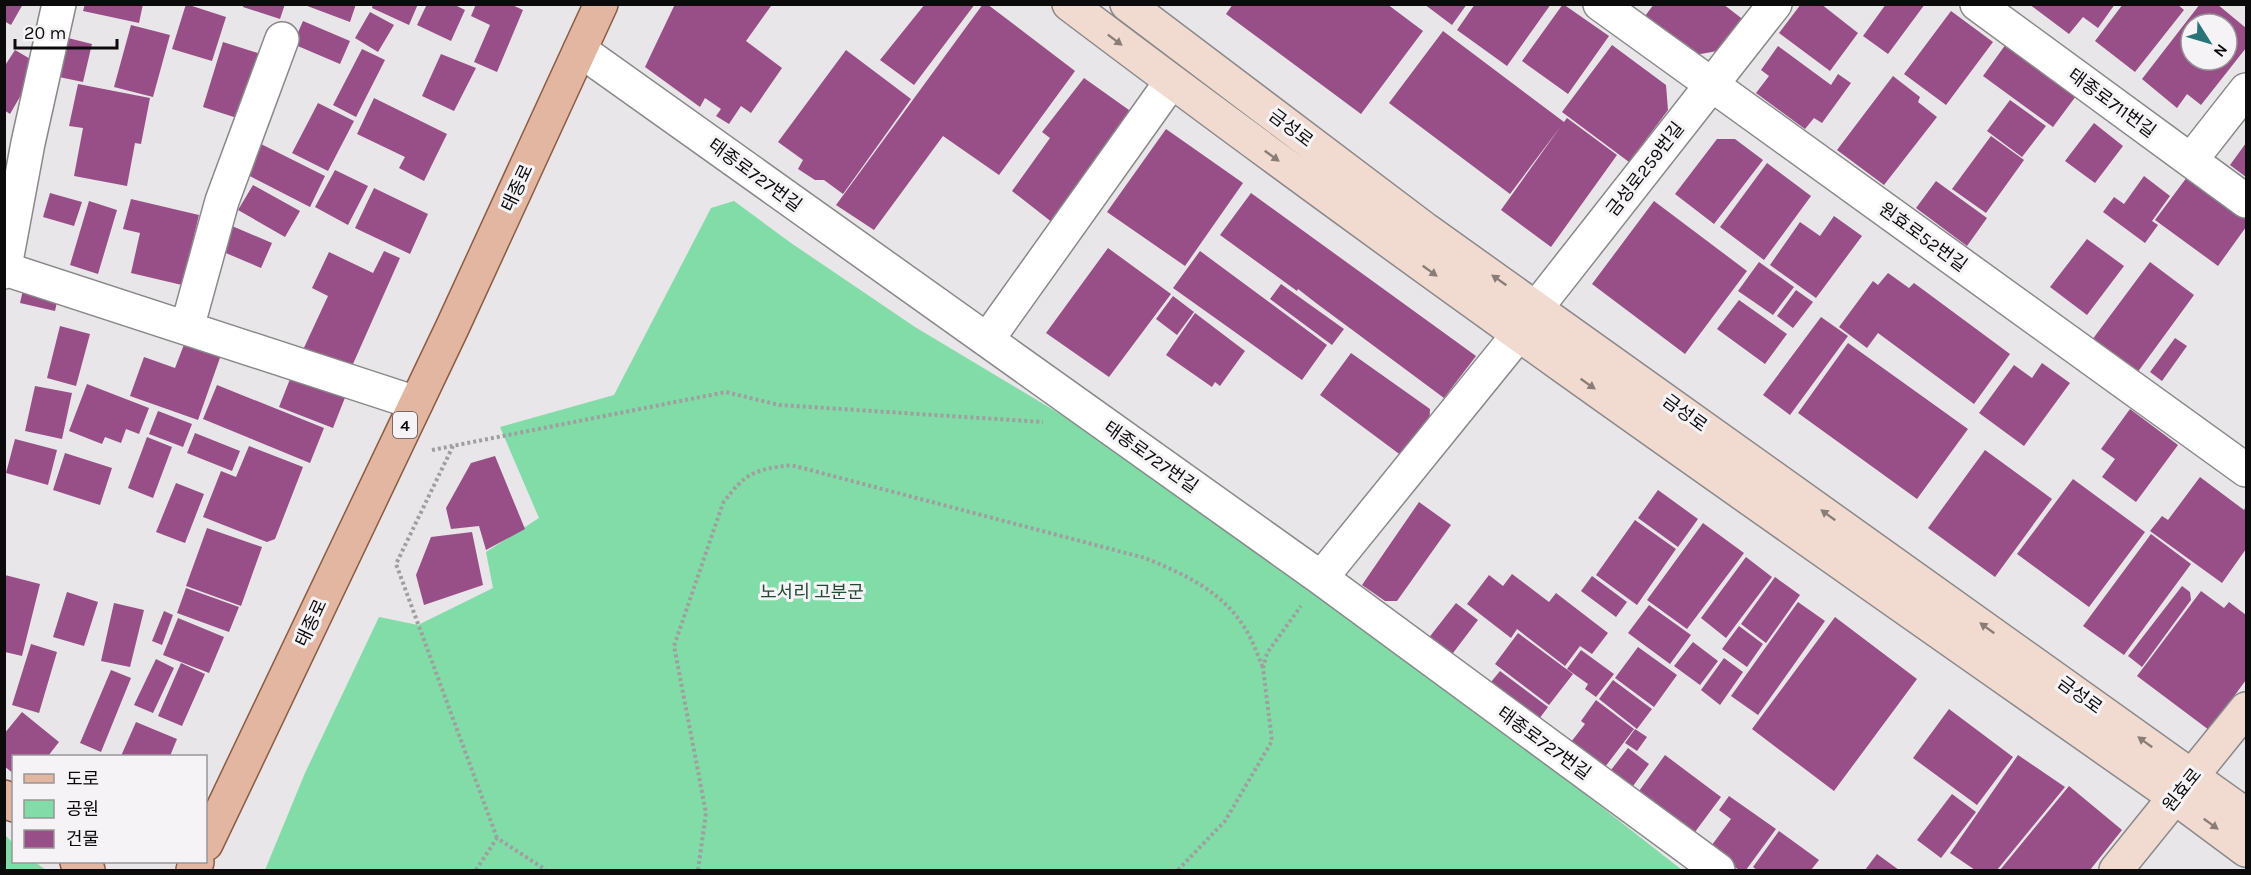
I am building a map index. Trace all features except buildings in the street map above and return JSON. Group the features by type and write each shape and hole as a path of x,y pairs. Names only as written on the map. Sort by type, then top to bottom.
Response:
{"main road":[{"name":"태종로","path":"207,842 416,403 602,4"}],"street":[{"path":"59,4 16,136 5,271 416,403"},
{"name":"금성로","path":"1069,4 1171,82 1518,335 2184,787 2247,815"},
{"name":"금성로","path":"1127,4 1426,230 1537,308 2184,787 2247,850"},
{"name":"원효로52번길","path":"1600,4 2247,471"},
{"name":"금성로259번길","path":"1518,335 1775,4"},
{"name":"태종로711번길","path":"1977,4 2247,201"},
{"path":"187,328 222,201 282,39"},
{"name":"태종로727번길","path":"580,50 987,340 1099,426 1321,578 1718,870"},
{"path":"987,340 1171,82"},
{"path":"2191,160 2247,90"},
{"path":"1321,578 1518,335"},
{"name":"원효로","path":"2116,870 2247,710"}],"path":[{"path":"389,459 726,392 779,405 1099,426"},
{"path":"453,446 396,564 497,838 546,870"},
{"path":"698,870 706,813 674,646 723,503 736,485 758,470 791,465 1145,558 1189,576 1221,598 1246,629 1263,668 1272,741 1225,821 1178,870"},
{"path":"1263,668 1267,653 1321,578"},
{"path":"476,870 497,838"}],"green space":[{"name":"노서리 고분군","path":"734,201 791,243 915,327 1160,474 1492,721 1682,870 265,870 305,773 379,617 418,625 493,588 486,552 539,518 500,427 614,395 711,208"},
{"path":"5,835 12,842 12,863 36,863 46,870 5,870"}]}
